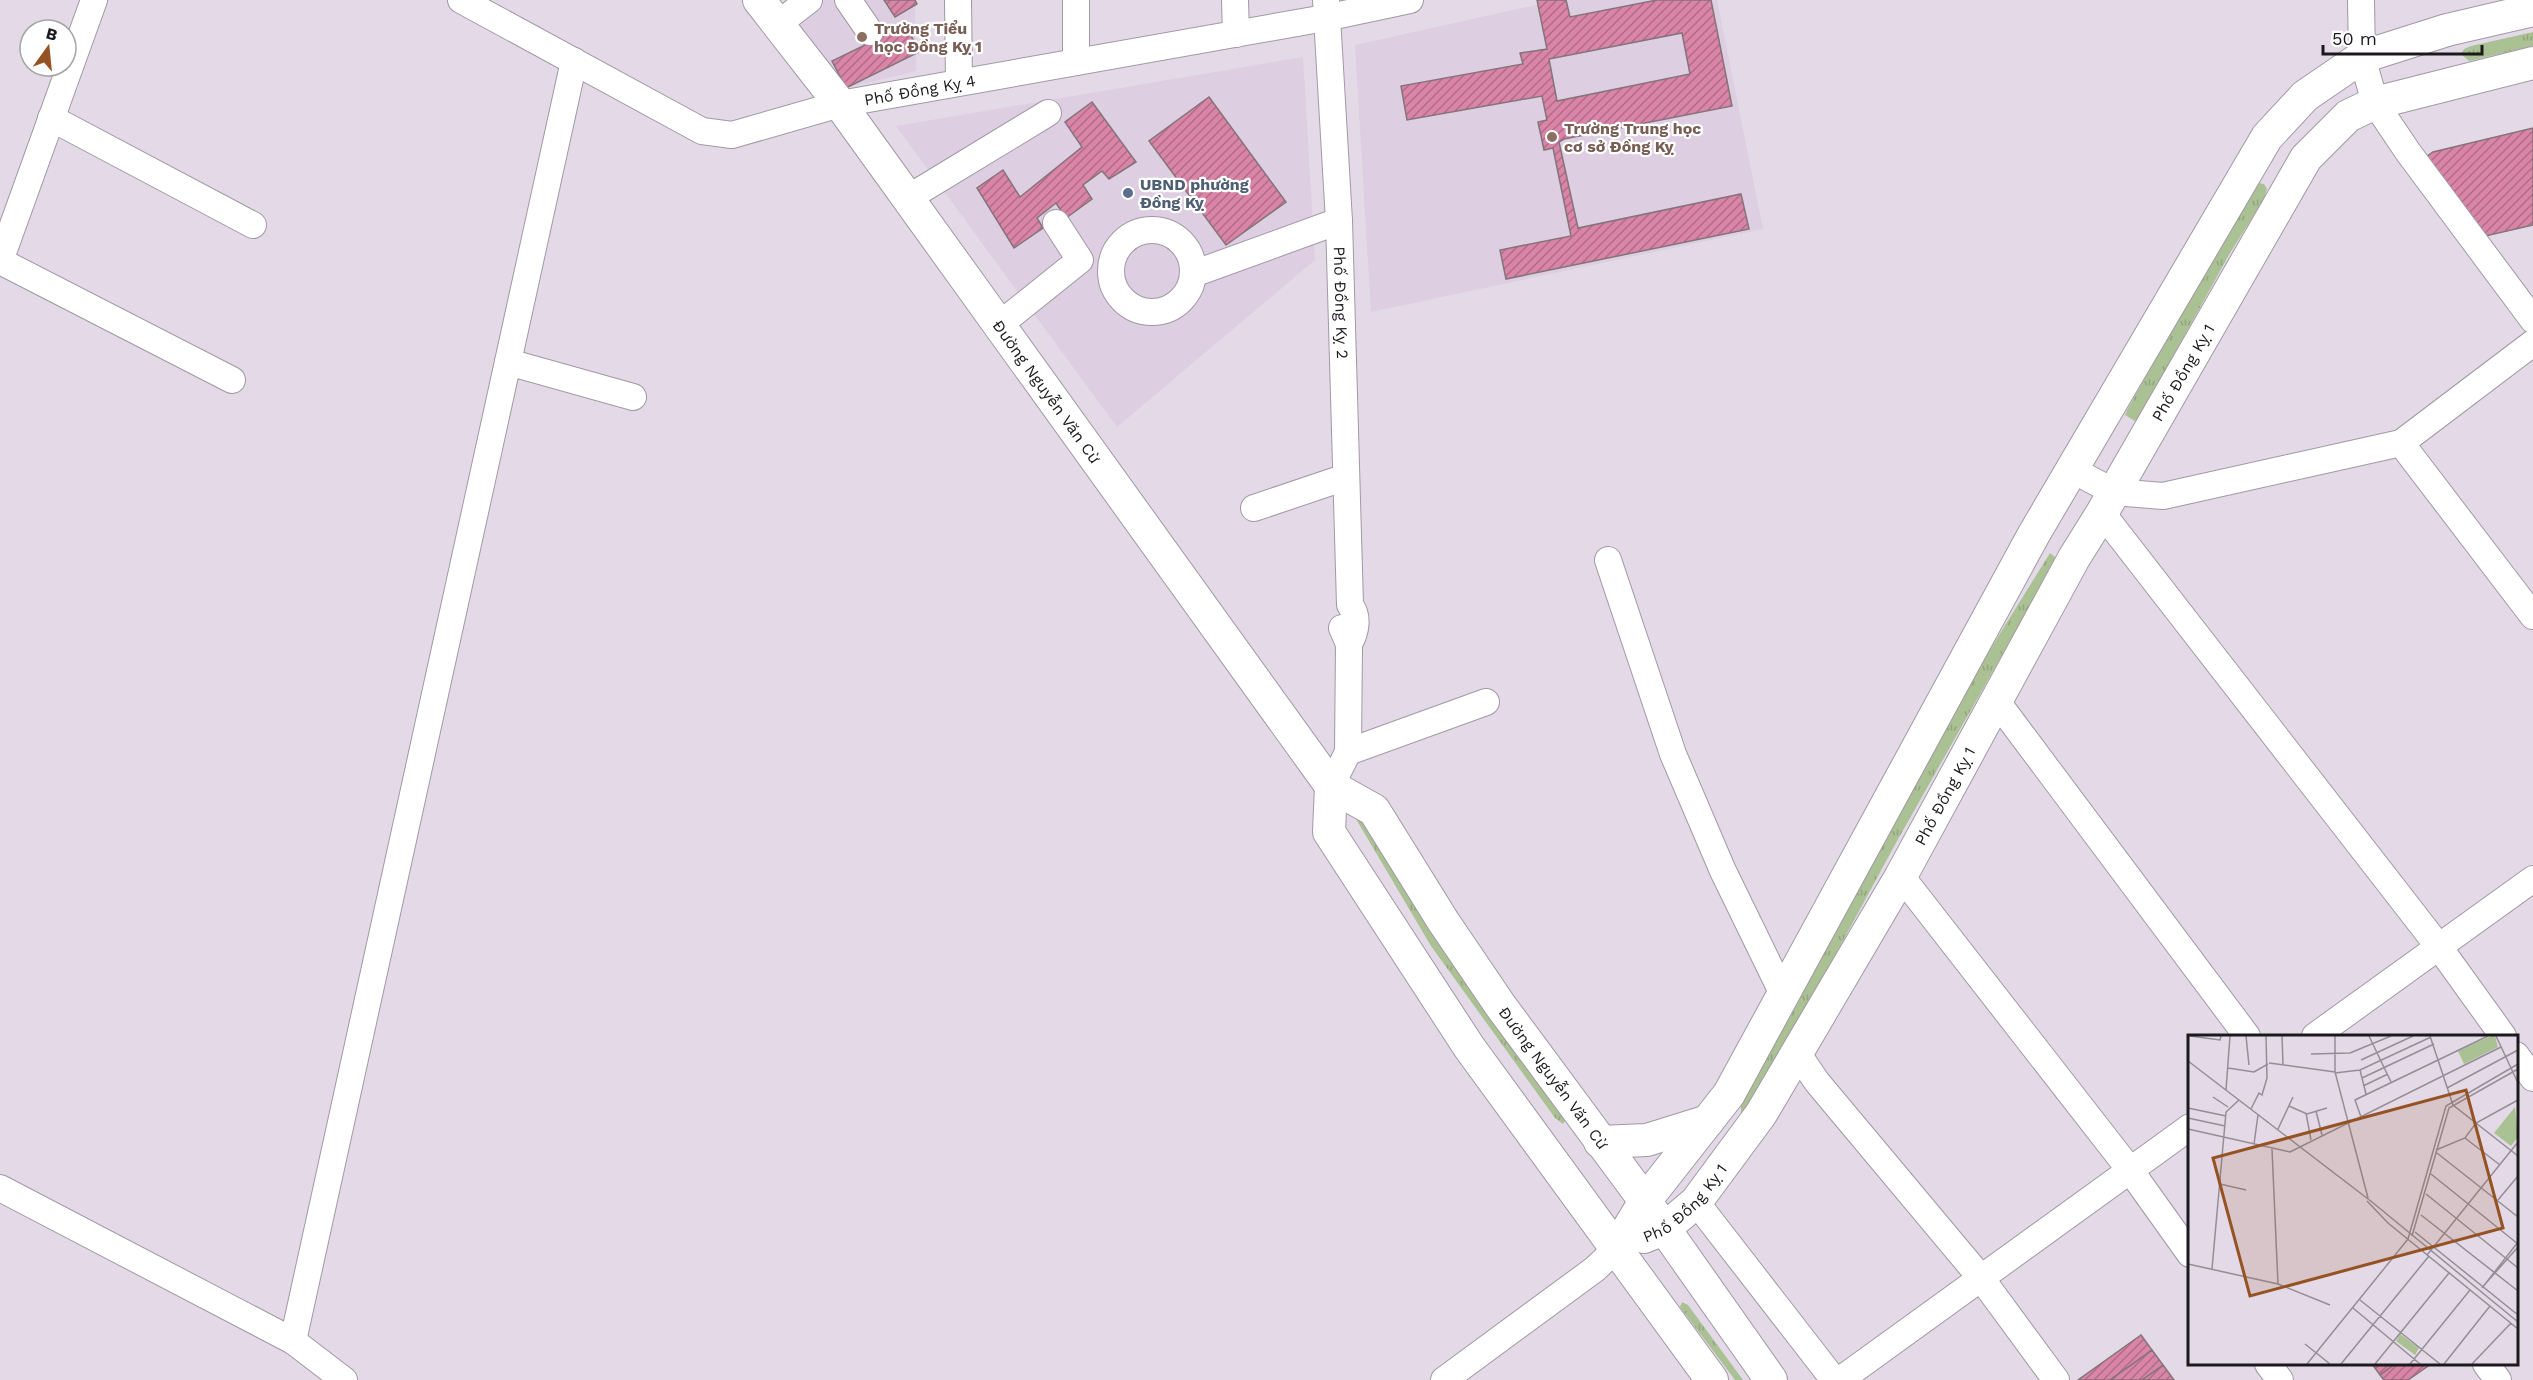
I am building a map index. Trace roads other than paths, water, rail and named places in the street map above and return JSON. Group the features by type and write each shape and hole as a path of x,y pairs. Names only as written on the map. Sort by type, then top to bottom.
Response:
{"main road":[{"name":"Phố Đồng Kỵ 1","path":"1616,1249 1645,1201 1729,1094 1782,992 2071,468 2267,137 2305,96 2362,57 2447,30 2533,10"},
{"name":"Đường Nguyễn Văn Cừ","path":"768,12 840,104 1331,786 1374,810 1449,931 1645,1201 1771,1380"},
{"name":"Phố Đồng Kỵ 1","path":"1616,1249 1664,1229 1696,1202 1752,1129 1901,876 1995,699 2074,558 2108,503 2306,158 2348,116 2374,102 2533,63"},
{"path":"1331,786 1329,832 1469,1047 1712,1380"},
{"path":"1600,1142 1647,1140 1708,1121"}],"street":[{"path":"94,0 0,261 232,380"},
{"path":"768,12 808,0"},
{"path":"848,0 870,32"},
{"path":"958,0 958,82"},
{"path":"1076,0 1076,62"},
{"path":"1235,0 1236,34"},
{"name":"Phố Đồng Kỵ 4","path":"465,1 702,131 732,135 840,104 1236,34 1325,9 1410,0"},
{"path":"2361,0 2362,57 2374,102 2408,152 2533,320"},
{"name":"Phố Đồng Kỵ 2","path":"1325,9 1339,221 1350,605 1342,623 1349,644 1348,752 1331,786"},
{"path":"293,1341 574,61"},
{"path":"908,198 1048,113"},
{"path":"51,118 253,225"},
{"path":"1193,274 1339,221"},
{"path":"1056,223 1080,260 1110,274"},
{"path":"1152,229 1165,231 1187,248 1193,274 1190,287 1172,307 1159,311 1145,311 1132,307 1121,299 1110,274 1117,248 1126,238 1138,231 1152,229"},
{"path":"999,325 1080,260"},
{"path":"2108,503 2163,496 2401,443 2533,343"},
{"path":"508,362 633,397"},
{"path":"2401,443 2533,616"},
{"path":"2071,468 2108,503 2502,1035"},
{"path":"1254,508 1346,477"},
{"path":"1608,560 1673,754 1723,871 1782,992"},
{"path":"1995,699 2246,1035"},
{"path":"1348,752 1486,702"},
{"path":"1901,876 2130,1170 2188,1251"},
{"path":"2316,1035 2533,879"},
{"path":"1798,1054 1817,1082 1981,1278 2056,1380"},
{"path":"2518,1056 2533,1078"},
{"path":"1840,1380 2188,1128"},
{"path":"0,1188 293,1341 344,1380"},
{"path":"1696,1202 1834,1380"},
{"path":"1444,1380 1594,1269 1616,1249"},
{"path":"2269,1365 2280,1380"},
{"path":"2487,1365 2498,1380"}],"place":[{"name":"Trường Tiểu học Đồng Kỵ 1","path":"862,37"},
{"name":"Trường Trung học cơ sở Đồng Kỵ","path":"1552,137"},
{"name":"UBND phường Đồng Kỵ","path":"1128,193"}]}
